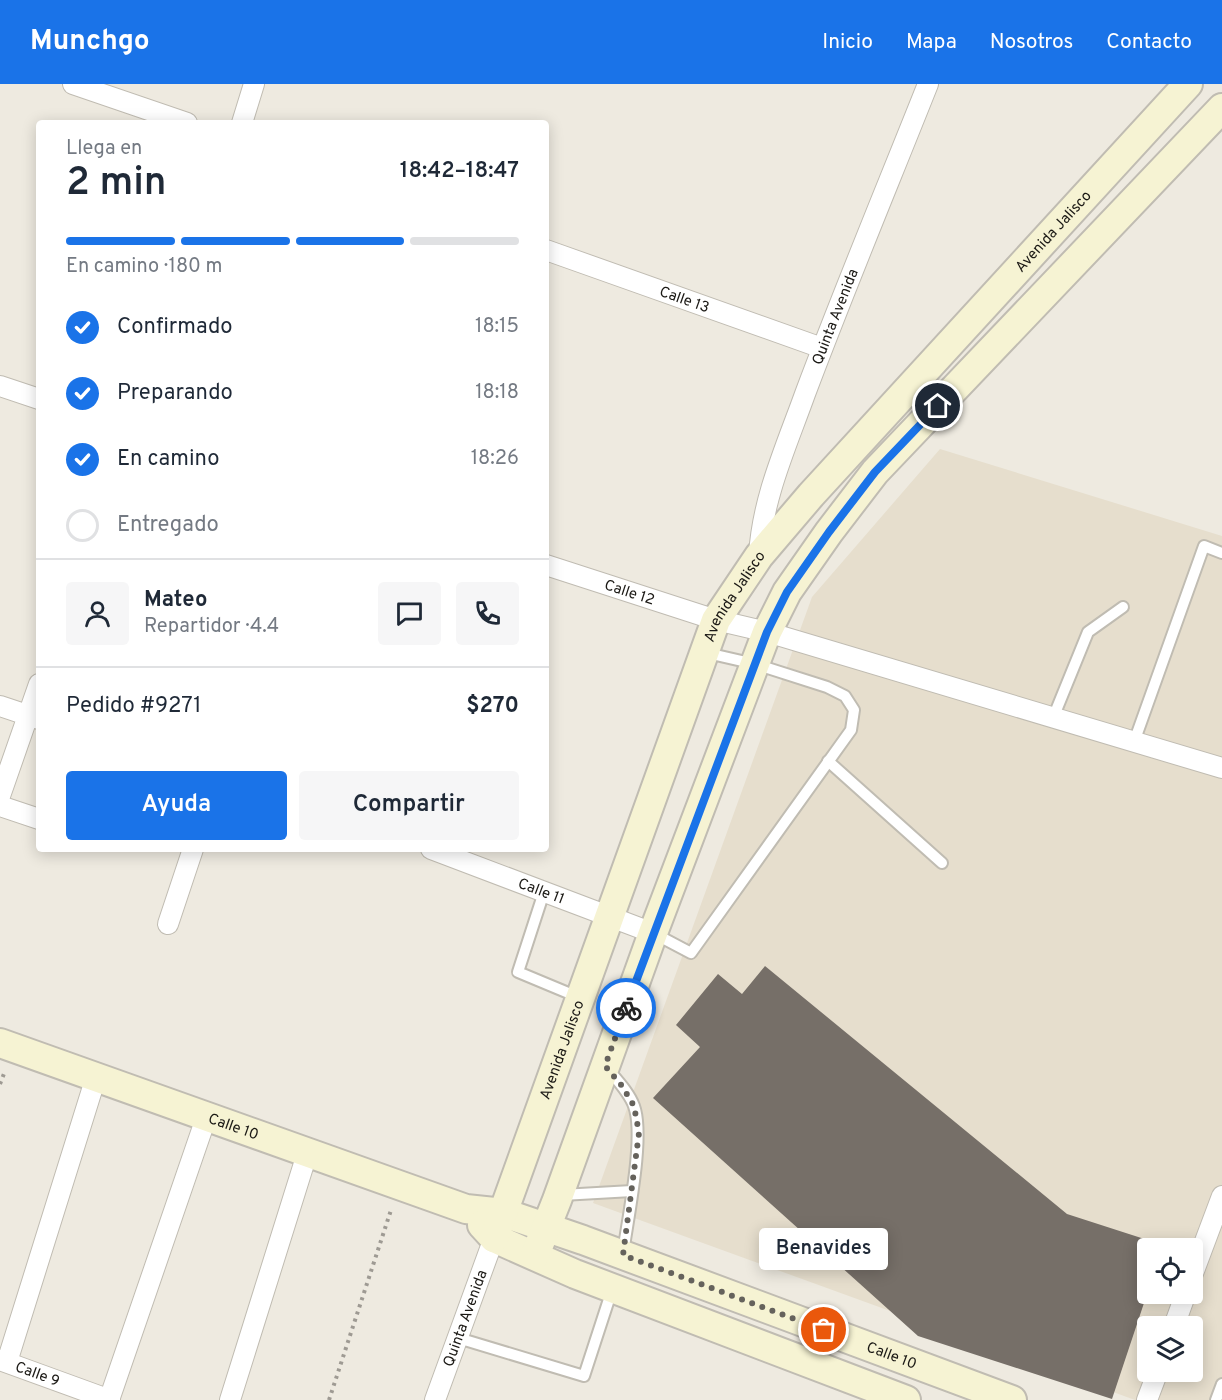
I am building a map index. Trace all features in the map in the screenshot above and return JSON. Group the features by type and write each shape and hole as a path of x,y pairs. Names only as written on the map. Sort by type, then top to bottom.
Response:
{"main road":[{"name":"Avenida Jalisco","path":"499,1225 716,620 759,556 819,487 1188,84"},
{"path":"535,1255 755,663 787,592 875,472 1222,108"},
{"name":"Calle 10","path":"0,1043 466,1209 499,1225 535,1255 613,1288 906,1400"},
{"name":"Calle 10","path":"499,1225 546,1227 1012,1400"},
{"path":"832,1373 846,1338"}],"street":[{"path":"73,84 178,120"},
{"path":"243,120 254,84"},
{"name":"Quinta Avenida","path":"759,556 760,531 772,487 822,348 928,84"},
{"name":"Calle 13","path":"549,251 822,348"},
{"path":"0,386 36,398"},
{"name":"Calle 12","path":"549,566 716,620 767,632 1222,768"},
{"path":"0,706 34,717 0,796"},
{"path":"0,806 36,818"},
{"path":"168,924 192,852"},
{"name":"Calle 11","path":"438,852 653,933"},
{"path":"3,1361 96,1077"},
{"path":"110,1400 206,1118"},
{"path":"230,1400 307,1154"},
{"path":"1203,1247 1222,1196"},
{"name":"Quinta Avenida","path":"435,1400 499,1225"},
{"name":"Calle 9","path":"3,1361 110,1400"},
{"path":"1147,1400 1154,1382"}],"lane":[{"path":"1134,742 1204,546 1222,553"},
{"path":"1053,718 1088,632 1122,607"},
{"path":"653,933 691,953 851,730 854,710 845,696 827,687 755,663 704,652"},
{"path":"828,761 942,862"},
{"path":"544,892 518,972 581,998"},
{"path":"605,1066 622,1086 634,1106 639,1133 623,1255"},
{"path":"558,1195 632,1191"},
{"path":"458,1338 584,1376 613,1288"},
{"path":"1216,1400 1222,1384"}],"path":[{"path":"329,1400 399,1186"}],"shaded area":[{"path":"940,449 1222,536 1222,1400 1135,1400 593,1203 812,597"}],"building":[{"path":"765,966 1067,1214 1141,1238 1137,1238 1137,1304 1144,1304 1140,1316 1137,1316 1137,1324 1112,1399 918,1336 653,1098 700,1047 676,1025 718,974 742,994"}],"way so far":[{"path":"626,1008 605,1066 622,1086 634,1106 639,1133 623,1255 824,1330"}],"place":[{"name":"Benavides","path":"824,1330"}],"route":[{"path":"626,1008 767,632 787,592 875,472 938,406"}]}
